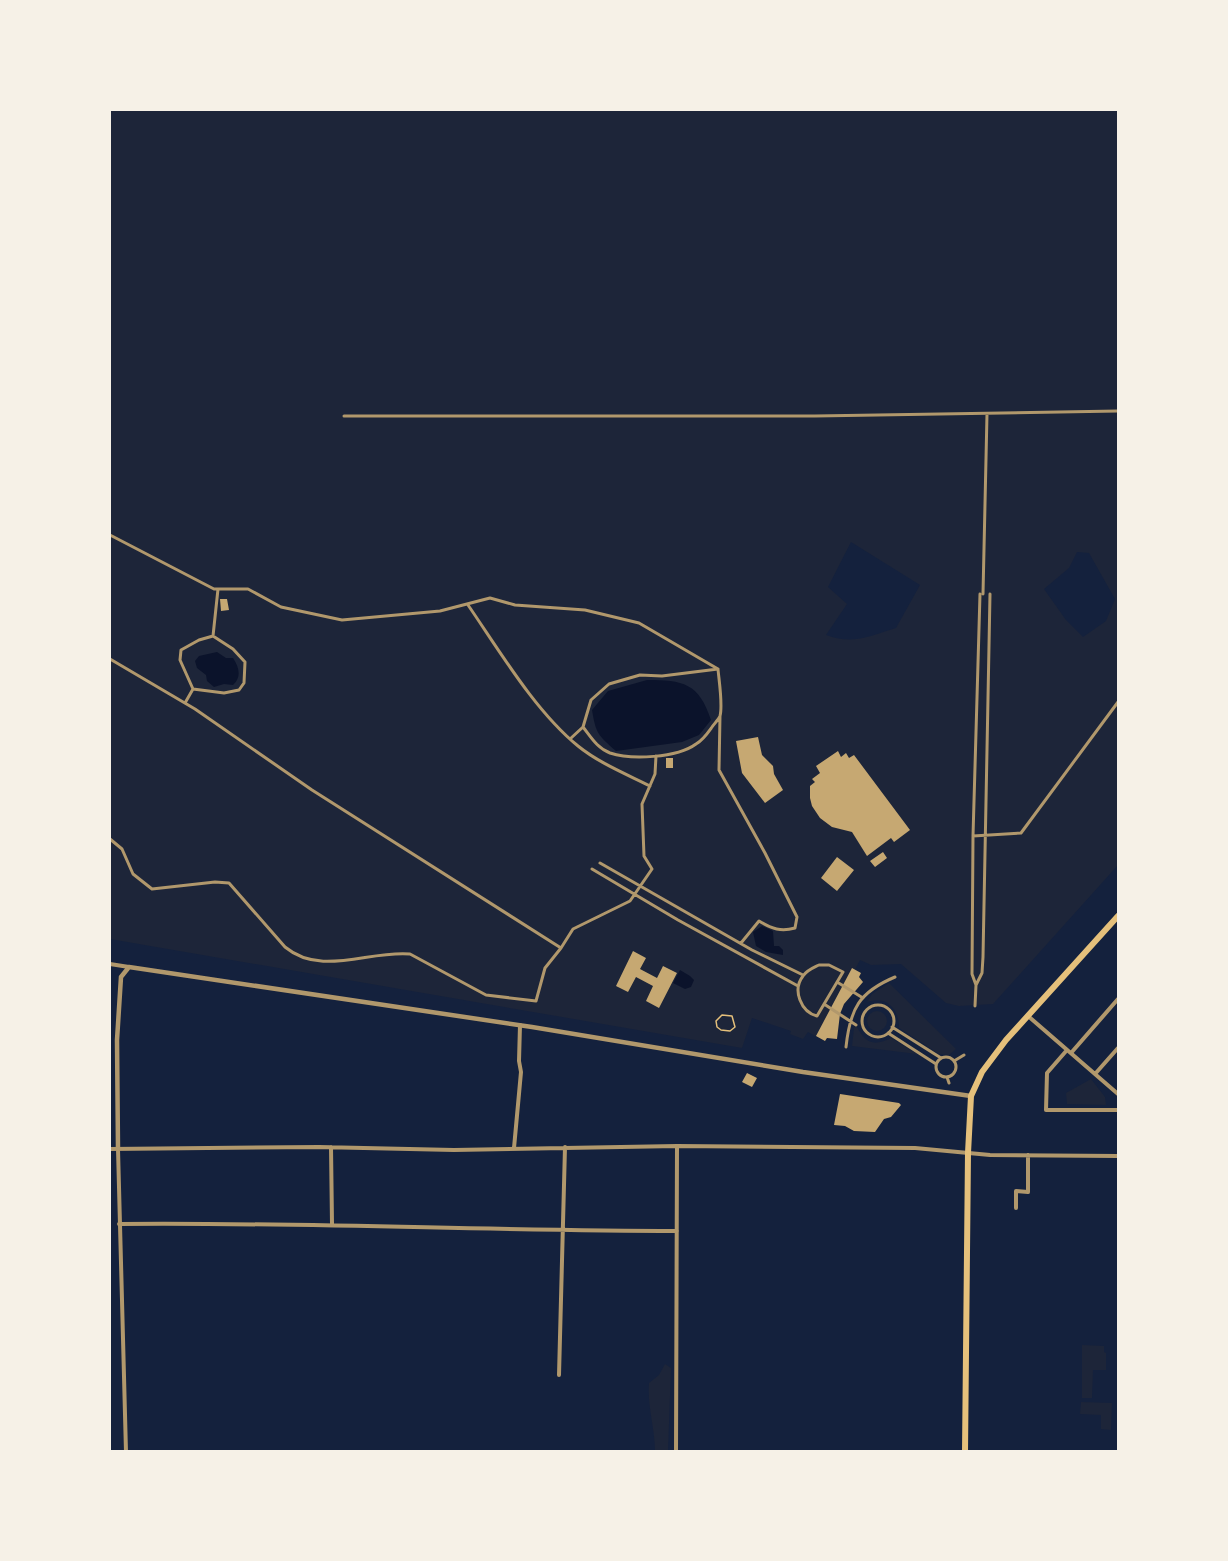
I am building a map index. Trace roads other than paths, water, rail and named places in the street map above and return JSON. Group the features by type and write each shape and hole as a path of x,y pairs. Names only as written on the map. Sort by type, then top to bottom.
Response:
{"main road":[{"path":"965,1452 968,1153 971,1096 982,1072 1028,1016 1119,916"}],"street":[{"path":"344,416 815,416 1119,411"},
{"path":"975,1006 976,985 972,974 974,836 987,414"},
{"path":"110,535 214,589 248,589 281,607 342,620 440,611 490,598 515,605 585,610 639,623 718,669"},
{"path":"213,636 218,589"},
{"path":"976,985 982,974 984,957 984,837 990,594"},
{"path":"468,605 528,692 570,739 591,754 650,786"},
{"path":"213,636 233,649 245,662 244,683 239,690 224,693 193,689 180,660 181,650 199,640 213,636"},
{"path":"110,659 185,704 312,790 561,948"},
{"path":"718,669 719,770 797,917 795,928 784,931 770,928 759,921 741,943"},
{"path":"570,739 583,727 591,700 609,684 640,675 662,676 718,669"},
{"path":"185,704 193,689"},
{"path":"974,836 1021,833 1119,702"},
{"path":"583,727 594,742 608,752 641,758 679,752 694,746 704,738 720,716"},
{"path":"110,839 122,849 133,874 152,889 215,882 229,883 295,956 329,962 398,952 410,954 486,995 536,1001 545,968 573,929 630,901 642,887 652,869 644,856 642,804 656,774 656,756"},
{"path":"600,863 741,943 803,975"},
{"path":"592,869 744,958 798,986"},
{"path":"110,964 520,1025 803,1072 971,1096"},
{"path":"819,965 829,965 843,972 817,1016 808,1012 798,996 798,986 803,975 809,969 819,965"},
{"path":"126,1452 119,1224 117,1040 121,976 129,967"},
{"path":"846,1047 850,1021 862,998 877,985 895,977"},
{"path":"837,982 862,998"},
{"path":"1119,999 1047,1073 1046,1110 1119,1110"},
{"path":"824,1004 856,1025"},
{"path":"872,1006 887,1008 893,1017 892,1028 888,1033 876,1037 866,1032 862,1023 864,1013 872,1006"},
{"path":"856,1008 864,1013"},
{"path":"1028,1016 1119,1094"},
{"path":"514,1148 522,1072 519,1061 520,1025"},
{"path":"892,1028 941,1058 949,1057 954,1061 955,1071 947,1077"},
{"path":"888,1033 936,1064 938,1073 947,1077 949,1083"},
{"path":"1095,1074 1119,1047"},
{"path":"954,1061 964,1055"},
{"path":"936,1064 941,1058"},
{"path":"110,1149 331,1147 454,1150 677,1146 915,1148 968,1153 1119,1156"},
{"path":"676,1452 677,1146"},
{"path":"331,1147 332,1224"},
{"path":"559,1375 565,1147"},
{"path":"1016,1208 1016,1191 1028,1192 1028,1155"},
{"path":"119,1224 332,1224 564,1231 677,1231"}]}
